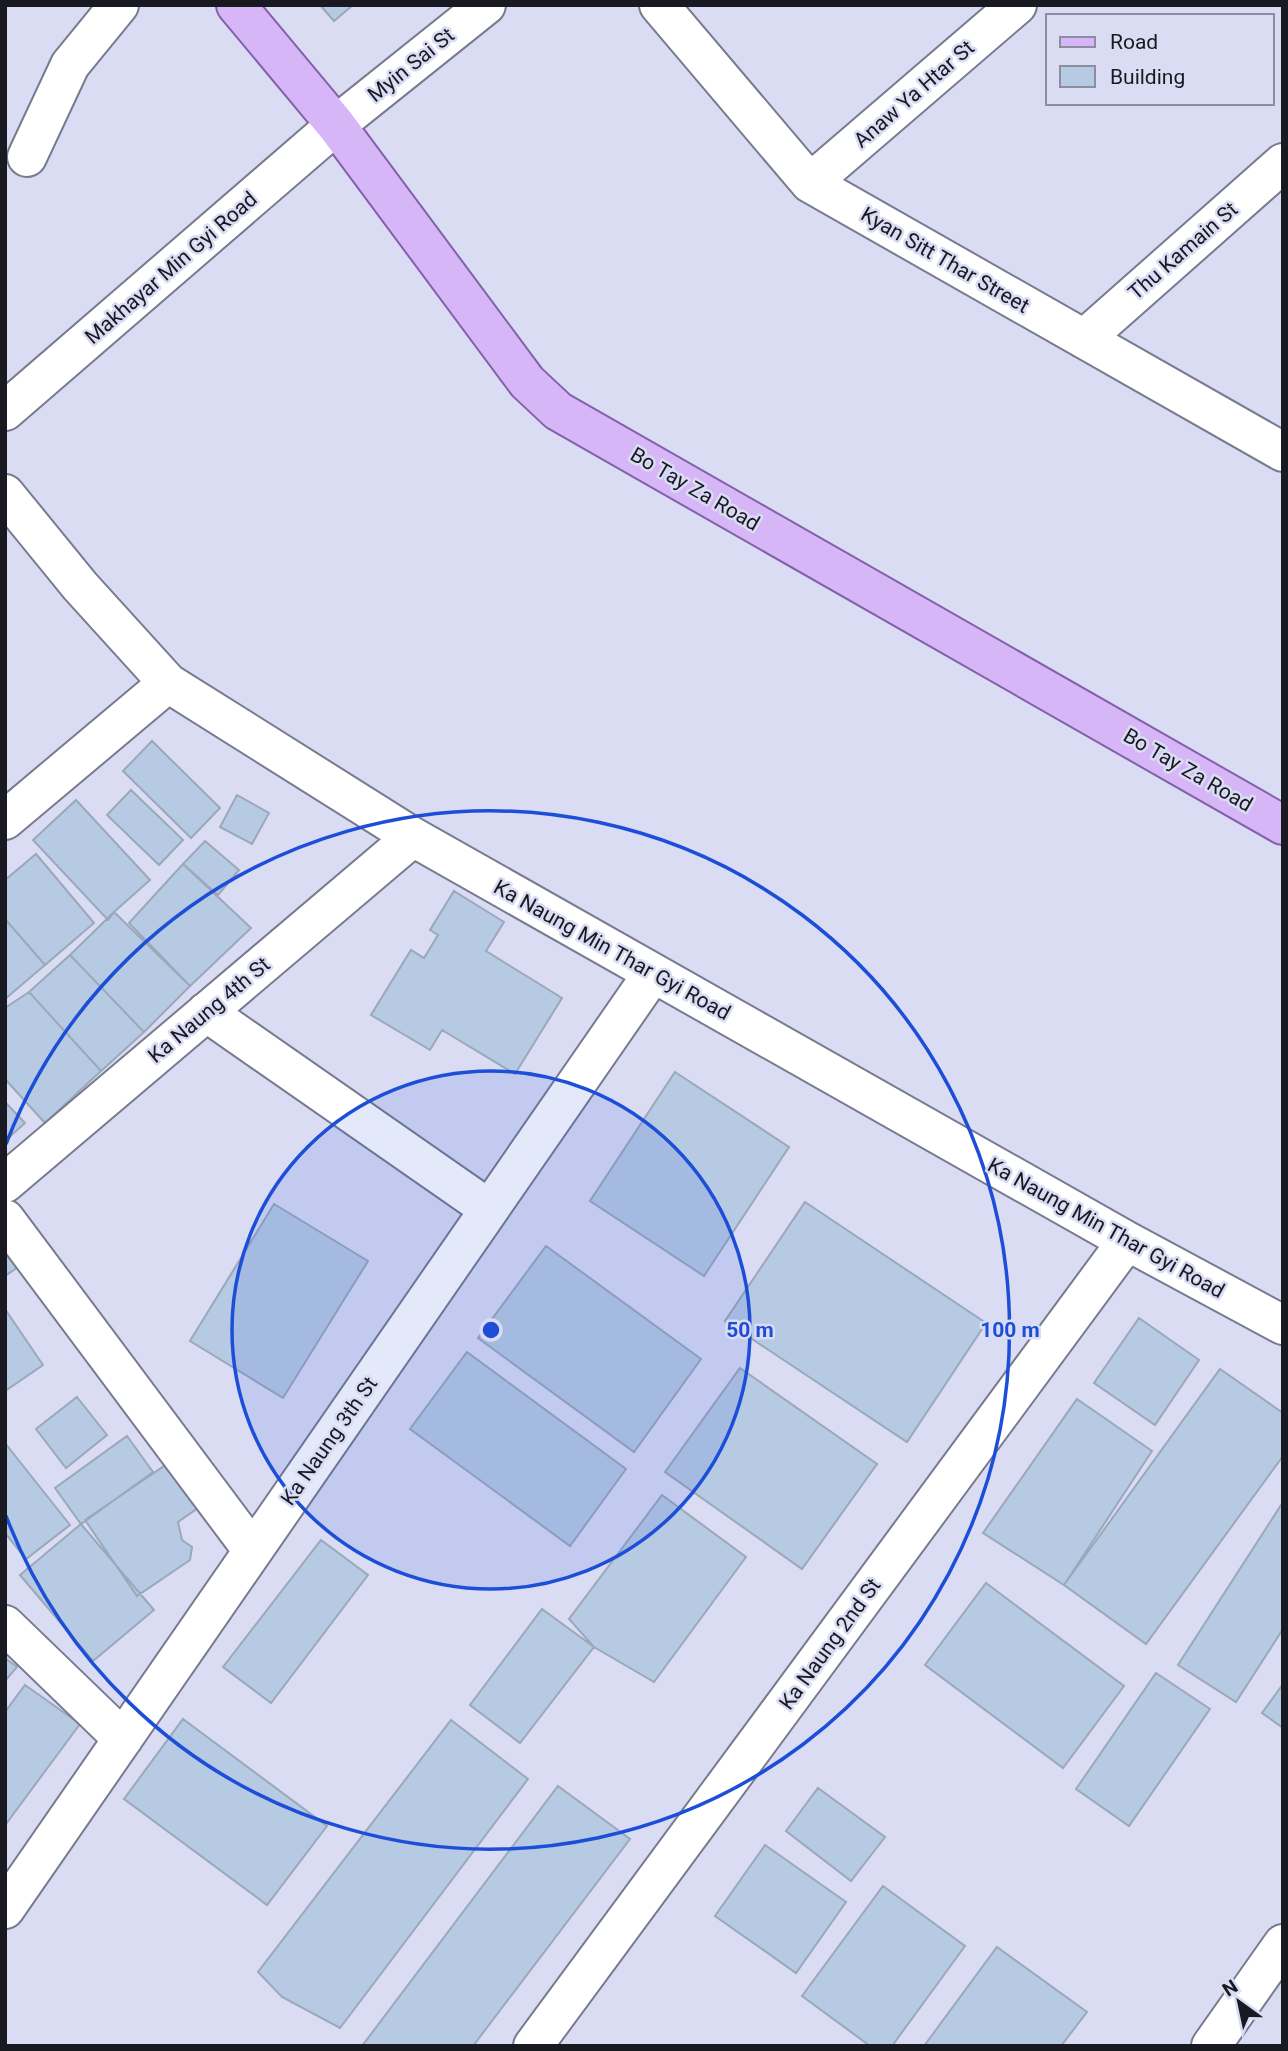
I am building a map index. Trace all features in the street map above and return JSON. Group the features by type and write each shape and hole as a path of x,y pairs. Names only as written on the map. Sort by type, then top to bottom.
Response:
{"main road":[{"name":"Bo Tay Za Road","path":"236,5 336,125 527,382 558,411 1283,825"}],"street":[{"path":"27,157 71,65 120,5"},
{"name":"Myin Sai St","path":"336,125 485,5"},
{"name":"Kyan Sitt Thar Street","path":"659,5 810,183 1283,452"},
{"name":"Anaw Ya Htar St","path":"810,183 1017,5"},
{"name":"Makhayar Min Gyi Road","path":"5,411 336,125"},
{"name":"Thu Kamain St","path":"1084,339 1283,163"},
{"name":"Ka Naung Min Thar Gyi Road","path":"5,494 80,586 168,683 413,837 1127,1241 1283,1325"},
{"path":"5,820 168,683"},
{"name":"Ka Naung 4th St","path":"5,1183 413,837"},
{"name":"Ka Naung 3th St","path":"5,1909 653,973"},
{"path":"206,1012 489,1209"},
{"path":"5,1219 253,1551"},
{"name":"Ka Naung 2nd St","path":"533,2046 1127,1241"},
{"path":"5,1625 122,1739"},
{"path":"1211,2046 1283,1944"}],"building":[{"path":"320,5 353,5 334,21"},
{"path":"152,741 220,808 191,838 123,771"},
{"path":"131,790 183,840 159,865 107,815"},
{"path":"237,795 269,813 252,844 220,827"},
{"path":"76,800 150,880 108,920 33,840"},
{"path":"205,841 239,870 218,895 183,864"},
{"path":"36,854 94,923 45,965 5,919 5,880"},
{"path":"183,864 251,928 190,986 129,923"},
{"path":"454,891 504,922 486,951 562,998 515,1074 442,1030 430,1050 371,1015 411,950 424,958 438,935 430,930"},
{"path":"114,912 190,986 144,1032 70,955"},
{"path":"5,919 45,965 5,999"},
{"path":"70,955 144,1032 101,1071 29,992"},
{"path":"29,992 101,1071 45,1123 5,1079 5,1008"},
{"path":"675,1072 789,1147 704,1276 590,1201"},
{"path":"5,1102 25,1123 5,1141"},
{"path":"805,1202 986,1323 907,1442 725,1321"},
{"path":"274,1204 368,1261 283,1398 190,1341"},
{"path":"5,1242 21,1265 5,1276"},
{"path":"546,1246 701,1359 634,1452 478,1338"},
{"path":"5,1309 43,1365 5,1391"},
{"path":"1139,1318 1199,1360 1155,1425 1094,1383"},
{"path":"467,1352 626,1469 570,1546 410,1429"},
{"path":"740,1368 877,1464 802,1569 665,1472"},
{"path":"1220,1369 1283,1413 1283,1456 1146,1644 1064,1585"},
{"path":"77,1397 107,1435 66,1468 36,1429"},
{"path":"1077,1399 1152,1451 1064,1585 983,1533"},
{"path":"127,1436 153,1472 81,1524 55,1488"},
{"path":"5,1443 70,1525 26,1559 5,1533"},
{"path":"170,1462 201,1506 178,1522 182,1540 192,1547 190,1560 137,1596 85,1520"},
{"path":"662,1495 746,1557 654,1682 594,1647 569,1619"},
{"path":"1283,1502 1283,1629 1236,1702 1178,1665"},
{"path":"81,1524 154,1610 93,1661 20,1575"},
{"path":"321,1540 368,1575 271,1703 223,1667"},
{"path":"986,1583 1124,1686 1063,1768 925,1665"},
{"path":"542,1609 594,1647 520,1743 470,1705"},
{"path":"5,1658 17,1667 5,1681"},
{"path":"1156,1673 1210,1709 1129,1826 1076,1789"},
{"path":"1283,1684 1283,1728 1262,1713"},
{"path":"25,1685 80,1724 6,1824 5,1712"},
{"path":"183,1719 327,1826 267,1905 124,1799"},
{"path":"451,1720 528,1779 340,2028 282,1997 258,1972"},
{"path":"558,1786 630,1839 473,2046 362,2046"},
{"path":"818,1788 885,1837 851,1881 786,1831"},
{"path":"765,1845 846,1902 796,1973 715,1916"},
{"path":"883,1886 965,1946 892,2046 870,2046 802,1996"},
{"path":"997,1947 1087,2012 1061,2046 924,2046"}]}
